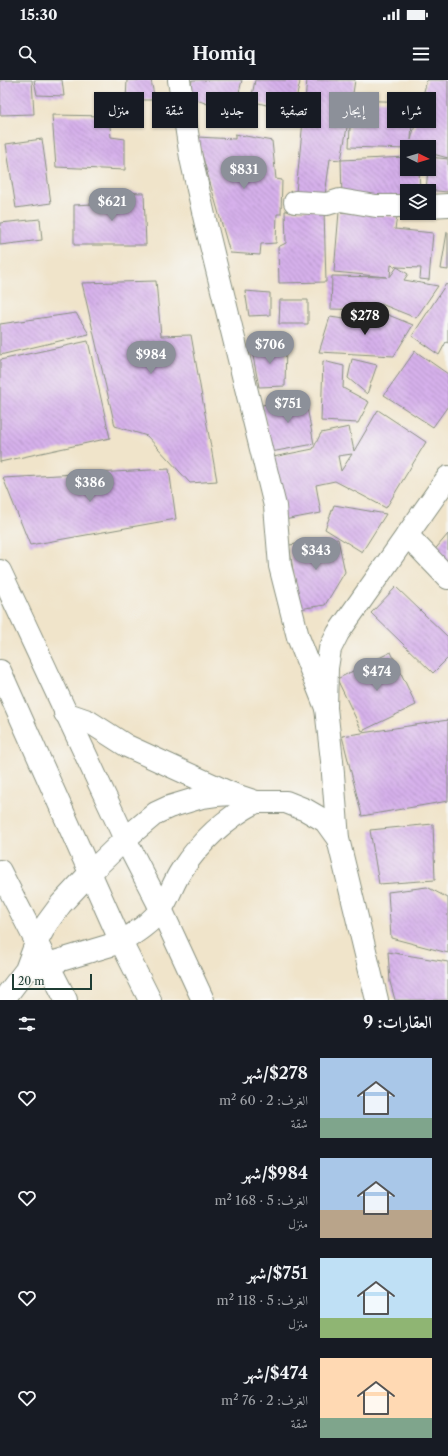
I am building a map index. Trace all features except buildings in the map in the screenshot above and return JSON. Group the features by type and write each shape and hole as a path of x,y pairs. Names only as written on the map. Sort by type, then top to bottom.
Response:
{"main road":[{"path":"179,80 191,158 207,229 233,341 275,506 280,566 298,637 326,708"},
{"path":"295,202 327,204 340,200 376,206 400,206"},
{"path":"436,206 448,205"},
{"path":"377,1000 338,839 326,708 327,668 330,650 338,633 447,479"},
{"path":"407,535 448,578"},
{"path":"0,571 125,839 161,909 203,1000"},
{"path":"0,670 121,942 150,1000"},
{"path":"66,713 88,721 127,746 232,794 256,802 286,802 306,810 325,821 338,839"},
{"path":"3,1000 26,970 36,943 47,923 61,904 125,839 156,813 162,810 202,798 232,794"},
{"path":"26,970 121,942 143,927 161,909 180,872 204,840 238,812 256,802"},
{"path":"0,871 66,1000"}]}
